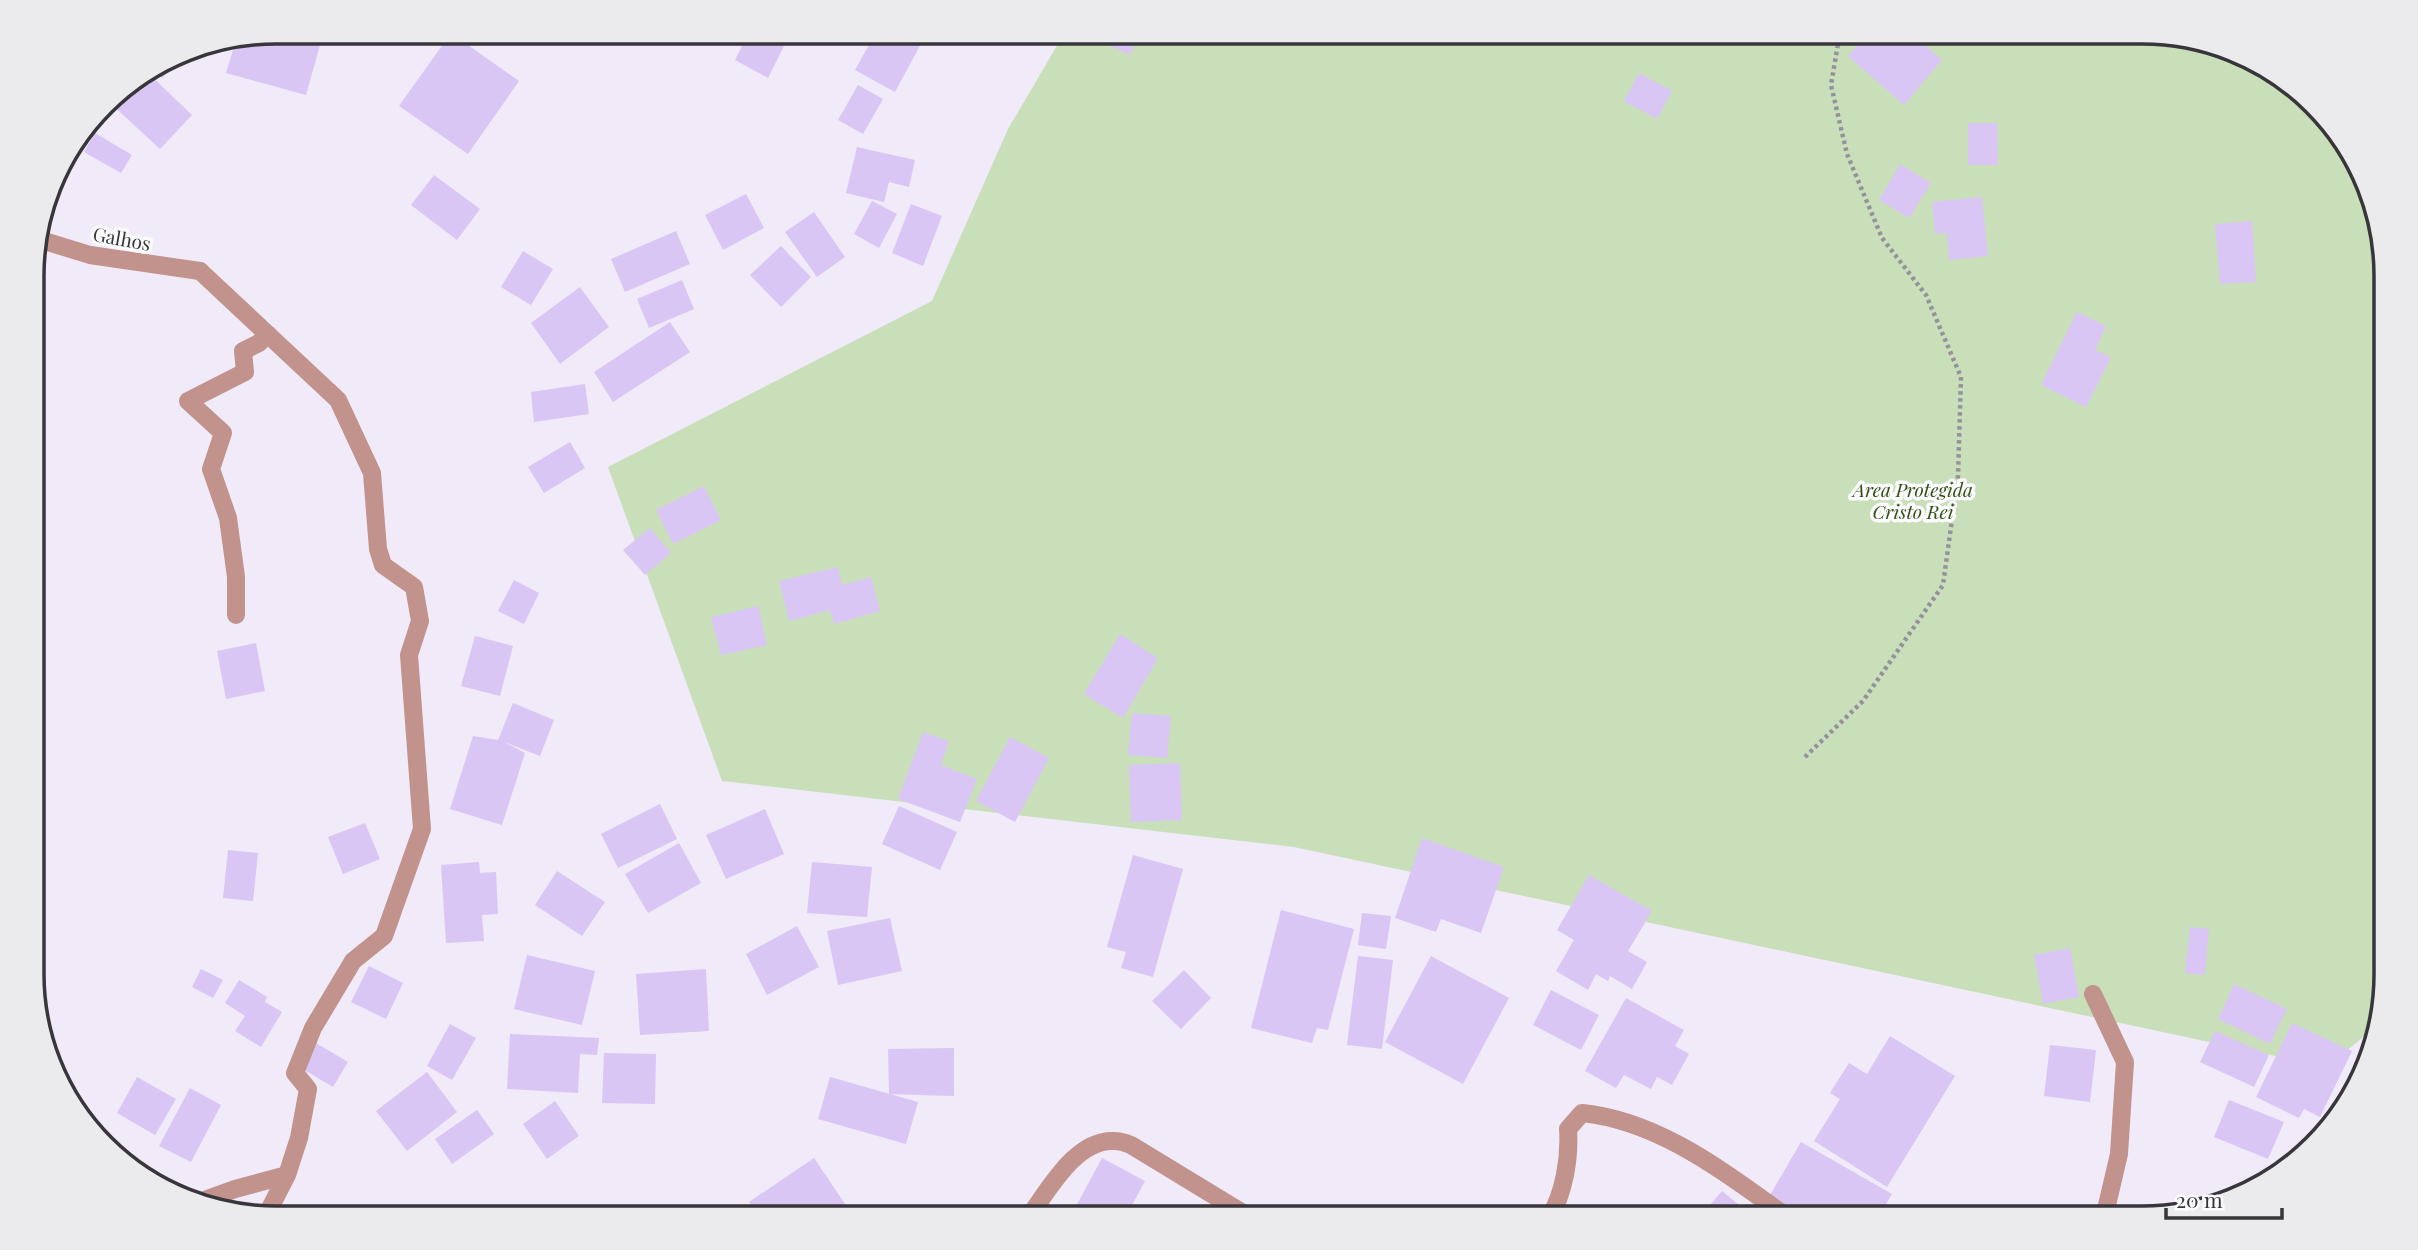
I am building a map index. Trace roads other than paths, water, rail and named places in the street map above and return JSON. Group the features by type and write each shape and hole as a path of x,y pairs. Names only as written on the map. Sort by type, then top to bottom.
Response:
{"street":[{"name":"Galhos","path":"47,242 90,255 200,271 268,334"},
{"path":"236,615 236,577 228,518 211,469 223,433 188,401 245,372 243,351 268,334 338,401 372,473 378,549 383,565 414,587 420,621 409,654 422,829 384,936 353,961 313,1028 300,1059 295,1073 308,1089 299,1138 286,1175 271,1206"},
{"path":"2093,993 2126,1062 2119,1154 2107,1206"},
{"path":"1556,1206 1570,1150 1568,1129 1582,1112 1599,1114 1643,1128 1705,1159 1771,1206"},
{"path":"1037,1206 1077,1153 1096,1143 1114,1140 1131,1144 1232,1206"},
{"path":"213,1197 286,1175"}],"park label":[{"name":"Area Protegida Cristo Rei","path":"1913,500"}]}
